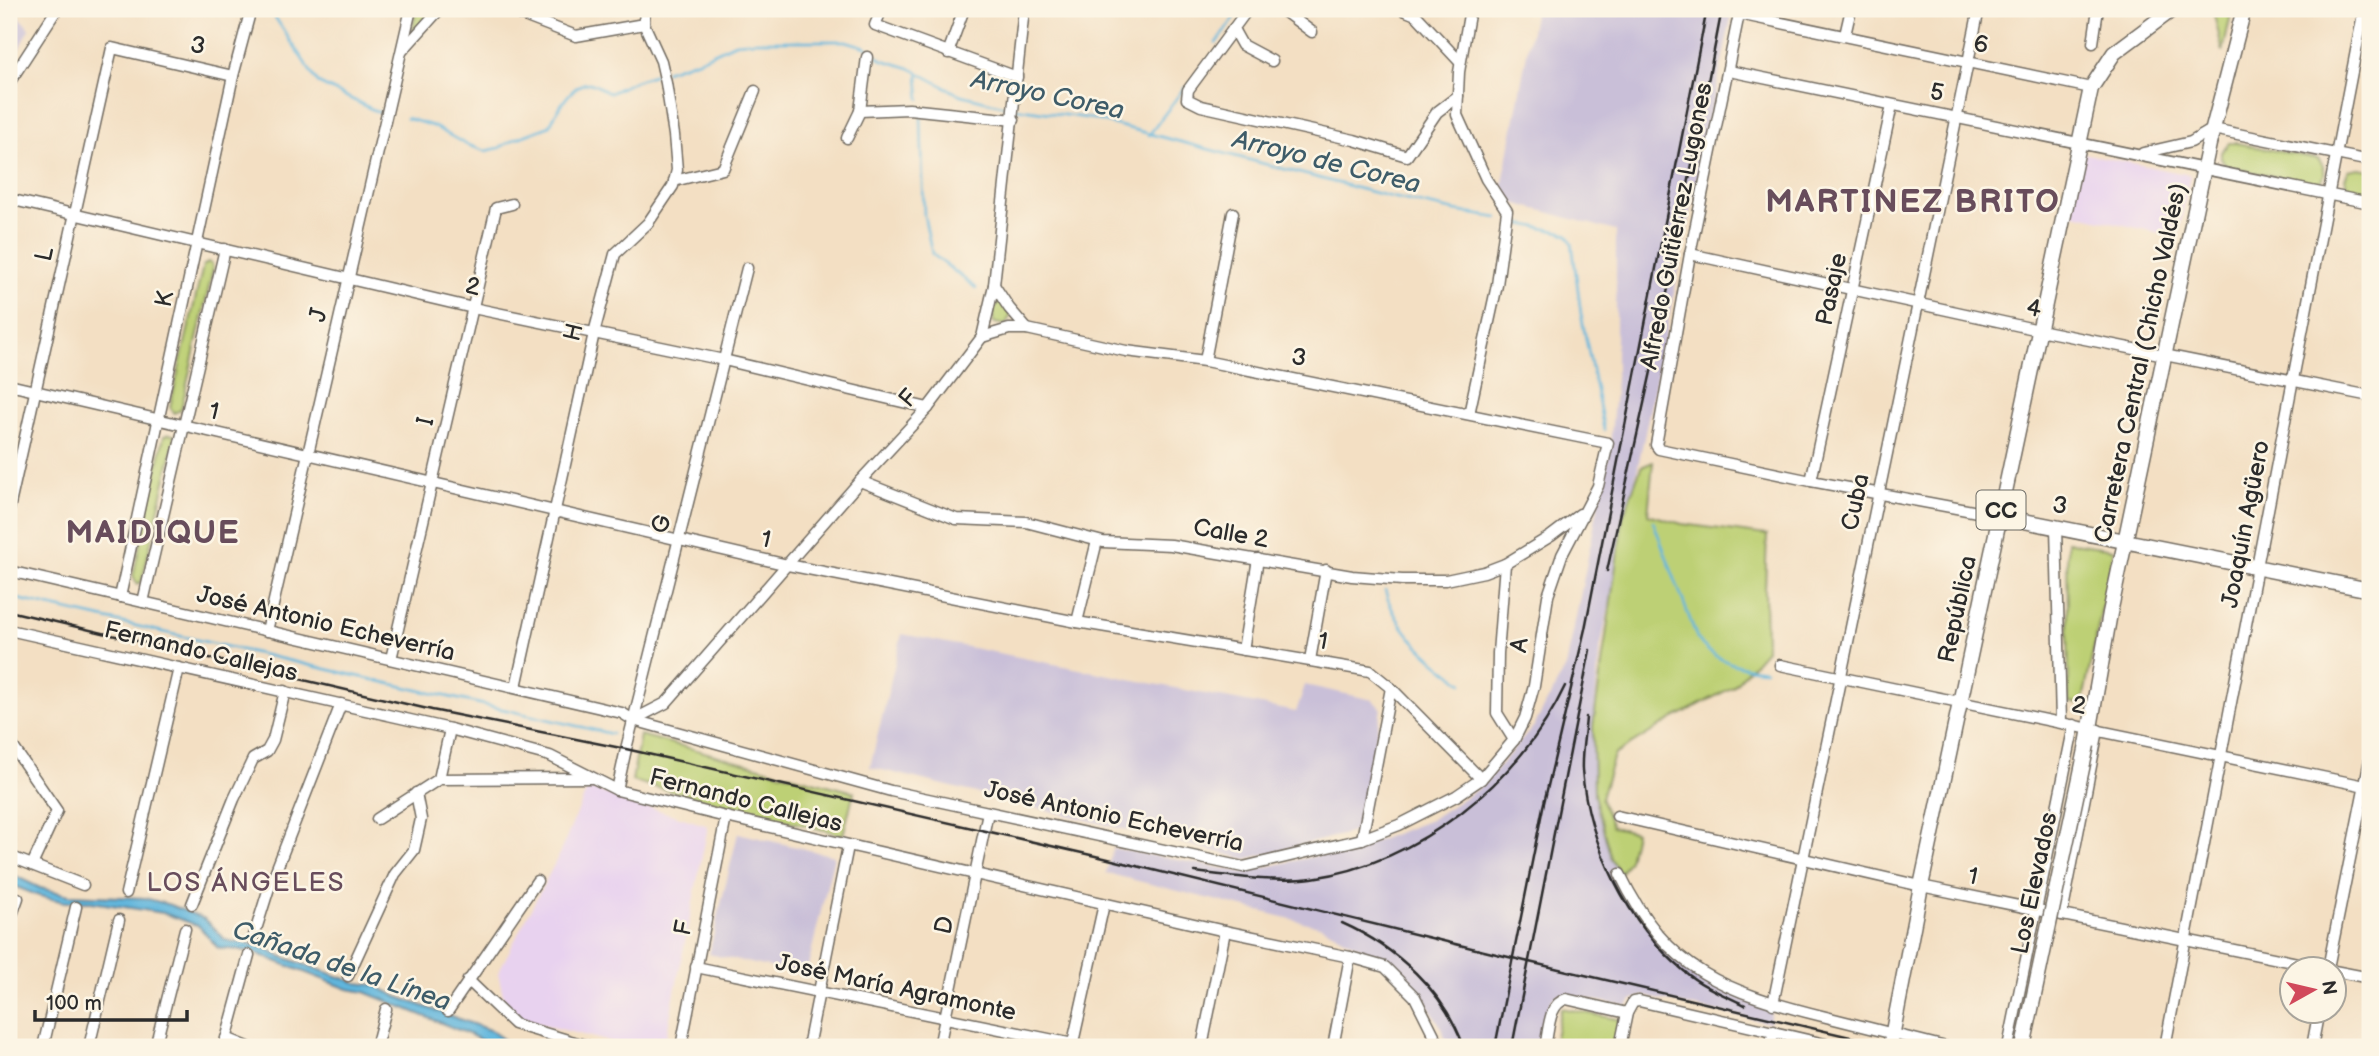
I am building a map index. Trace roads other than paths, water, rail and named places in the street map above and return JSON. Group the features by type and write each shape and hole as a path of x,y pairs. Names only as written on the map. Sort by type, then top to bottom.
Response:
{"main road":[{"name":"República","path":"1891,1041 1999,516 2091,88 2114,53 2173,9"},
{"name":"Carretera Central (Chicho Valdés)","path":"2094,729 2125,541 2204,169 2244,9"},
{"name":"3","path":"1999,516 2370,590"},
{"name":"Los Elevados","path":"2023,1047 2087,745 2094,729"}],"street":[{"path":"9,83 57,9"},
{"name":"K","path":"120,597 233,76 251,9"},
{"name":"J","path":"267,631 411,9"},
{"path":"400,53 440,9"},
{"path":"506,9 537,14 576,36 644,24"},
{"path":"645,9 644,24 661,61 666,83 677,170 674,181 723,169 755,91"},
{"path":"882,9 875,25 1017,77"},
{"path":"948,53 964,9"},
{"name":"F","path":"633,720 666,703 860,481 928,408 982,337 994,285 1024,9"},
{"path":"1248,9 1188,90 1187,99 1201,106 1354,139 1408,156 1437,112 1458,96"},
{"path":"1280,9 1312,32"},
{"path":"1401,9 1416,15 1460,62"},
{"path":"1469,414 1497,285 1507,211 1486,179 1457,115 1460,62 1470,9"},
{"path":"1846,36 1851,9"},
{"name":"Cuba","path":"1773,1004 1979,9"},
{"path":"2093,43 2098,9"},
{"name":"Joaquín Agüero","path":"2165,1047 2364,9"},
{"name":"6","path":"1739,11 2091,88"},
{"name":"Alfredo Guitiérrez Lugones","path":"1659,450 1656,445 1657,430 1739,11"},
{"path":"1233,29 1242,45 1272,61"},
{"name":"3","path":"112,48 233,76"},
{"name":"L","path":"9,509 112,48"},
{"path":"847,138 860,111 867,57"},
{"name":"5","path":"1729,71 2370,203"},
{"name":"Pasaje","path":"1811,481 1892,105"},
{"path":"860,111 909,109 1014,120"},
{"path":"2213,129 2370,161"},
{"name":"5","path":"2137,154 2191,142 2213,129"},
{"name":"H","path":"516,687 553,511 615,254 648,223 674,181"},
{"name":"2","path":"9,199 473,308 724,360 928,408"},
{"name":"I","path":"391,659 496,208 512,204"},
{"path":"1205,361 1233,213"},
{"name":"K","path":"143,602 225,249"},
{"name":"4","path":"1690,254 2039,330 2370,396"},
{"name":"G","path":"618,790 633,720 747,268"},
{"path":"994,285 1009,309 1027,329"},
{"name":"3","path":"982,337 1009,329 1027,329 1126,351 1205,361 1608,443"},
{"name":"1","path":"9,384 788,565 1077,622 1370,671 1391,688 1480,779"},
{"name":"A","path":"1480,779 1514,740 1525,718 1534,686 1548,596 1562,555 1598,486 1608,443"},
{"name":"3","path":"1659,450 1999,516"},
{"name":"Calle 2","path":"860,481 956,519 1026,522 1097,541 1171,545 1366,578 1446,580 1484,572 1504,564 1552,536 1585,510"},
{"path":"2056,527 2061,722"},
{"path":"1077,622 1097,541"},
{"path":"1244,650 1258,559"},
{"path":"1504,564 1497,713 1514,740"},
{"path":"1310,660 1326,570"},
{"name":"José Antonio Echeverría","path":"9,571 622,713 633,720 891,791 1242,867 1362,839 1428,812 1480,779"},
{"name":"Fernando Callejas","path":"9,630 450,729 550,756 618,790 726,817 1385,967 1415,997 1440,1047"},
{"name":"2","path":"1780,665 2368,787"},
{"path":"126,893 179,668"},
{"path":"1362,839 1391,688"},
{"path":"192,904 253,759 267,751 273,740 285,691"},
{"path":"253,939 273,878 341,704"},
{"path":"2008,1047 2074,725"},
{"path":"439,779 450,729"},
{"path":"2062,915 2094,729"},
{"path":"9,741 57,811 33,865"},
{"path":"2331,954 2368,787 2370,759"},
{"path":"377,818 439,779 595,778"},
{"path":"348,976 395,874 414,850 421,819 416,793"},
{"name":"D","path":"939,1047 988,812"},
{"name":"1","path":"1617,816 1922,886 2278,959"},
{"name":"F","path":"681,1047 726,817"},
{"path":"808,1047 848,846"},
{"path":"9,856 83,885"},
{"path":"1620,874 1641,913 1663,942 1718,983 1773,1004 1891,1041 1946,1047"},
{"path":"448,1011 537,881"},
{"path":"9,923 18,898"},
{"path":"1073,1046 1104,904"},
{"path":"43,1047 76,907"},
{"path":"89,1047 120,920"},
{"path":"155,1047 185,929"},
{"path":"1202,1047 1225,931"},
{"path":"248,1047 225,1043 249,955"},
{"path":"1333,1047 1350,957"},
{"name":"José María Agramonte","path":"696,967 1088,1047"},
{"path":"2348,974 2370,978"},
{"path":"468,980 514,1024 592,1047"},
{"path":"1545,1047 1553,1007 1560,1000 1566,999 1627,1013"},
{"path":"1620,1047 1627,1013 1633,1002 1639,1001 1838,1047"},
{"path":"376,1047 387,1009"},
{"path":"2312,1047 2316,1024"},
{"path":"1770,1047 1774,1031"}],"water":[{"path":"9,873 40,888 69,895 145,898 170,905 205,919 224,939 264,948 357,983 374,985 398,997 492,1031 513,1047 494,1047 365,992 348,989 250,951 218,948 199,926 163,913 92,902 65,902 39,896 9,884"}],"waterway":[{"path":"267,9 271,11 318,83 380,113"},
{"path":"1216,43 1241,9"},
{"name":"Arroyo Corea","path":"665,71 701,59 735,43 846,41 866,47 883,60 910,68 958,94 1009,107"},
{"name":"Arroyo Corea","path":"406,118 433,126 465,144 485,151 499,148 550,126 566,99 577,87 590,83 610,93 659,73"},
{"path":"918,75 920,99"},
{"path":"1149,135 1184,88"},
{"name":"Arroyo de Corea","path":"1015,108 1093,119 1387,196 1498,218"},
{"path":"921,118 924,215 932,254 976,288"},
{"name":"Arroyo de Corea","path":"1513,222 1561,232 1568,235 1572,243 1581,314 1604,430"},
{"name":"Arroyo de Corea","path":"1653,521 1697,638 1703,646 1727,662 1765,670"},
{"path":"1385,590 1397,619 1416,643 1463,683"},
{"path":"9,597 612,734"}],"railway":[{"path":"1495,1047 1543,807 1585,629 1707,9"},
{"path":"1607,571 1658,340 1722,9"},
{"path":"9,611 432,710 626,749 1104,858 1529,962 1893,1047"},
{"path":"1512,1047 1590,650"},
{"path":"1195,872 1283,880 1312,878 1351,870 1390,856 1461,813 1493,785 1521,755 1546,721 1565,686"},
{"path":"1586,717 1582,764 1586,798 1602,854 1614,881 1645,930 1684,971 1713,990 1745,1005"},
{"path":"1342,923 1381,945 1416,973 1444,1007 1464,1047"}],"district":[{"name":"MARTINEZ BRITO","path":"1913,201"},
{"name":"MAIDIQUE","path":"153,532"},
{"name":"LOS ÁNGELES","path":"246,882"}],"water label":[{"name":"Cañada de la Línea","path":"342,965"}]}
